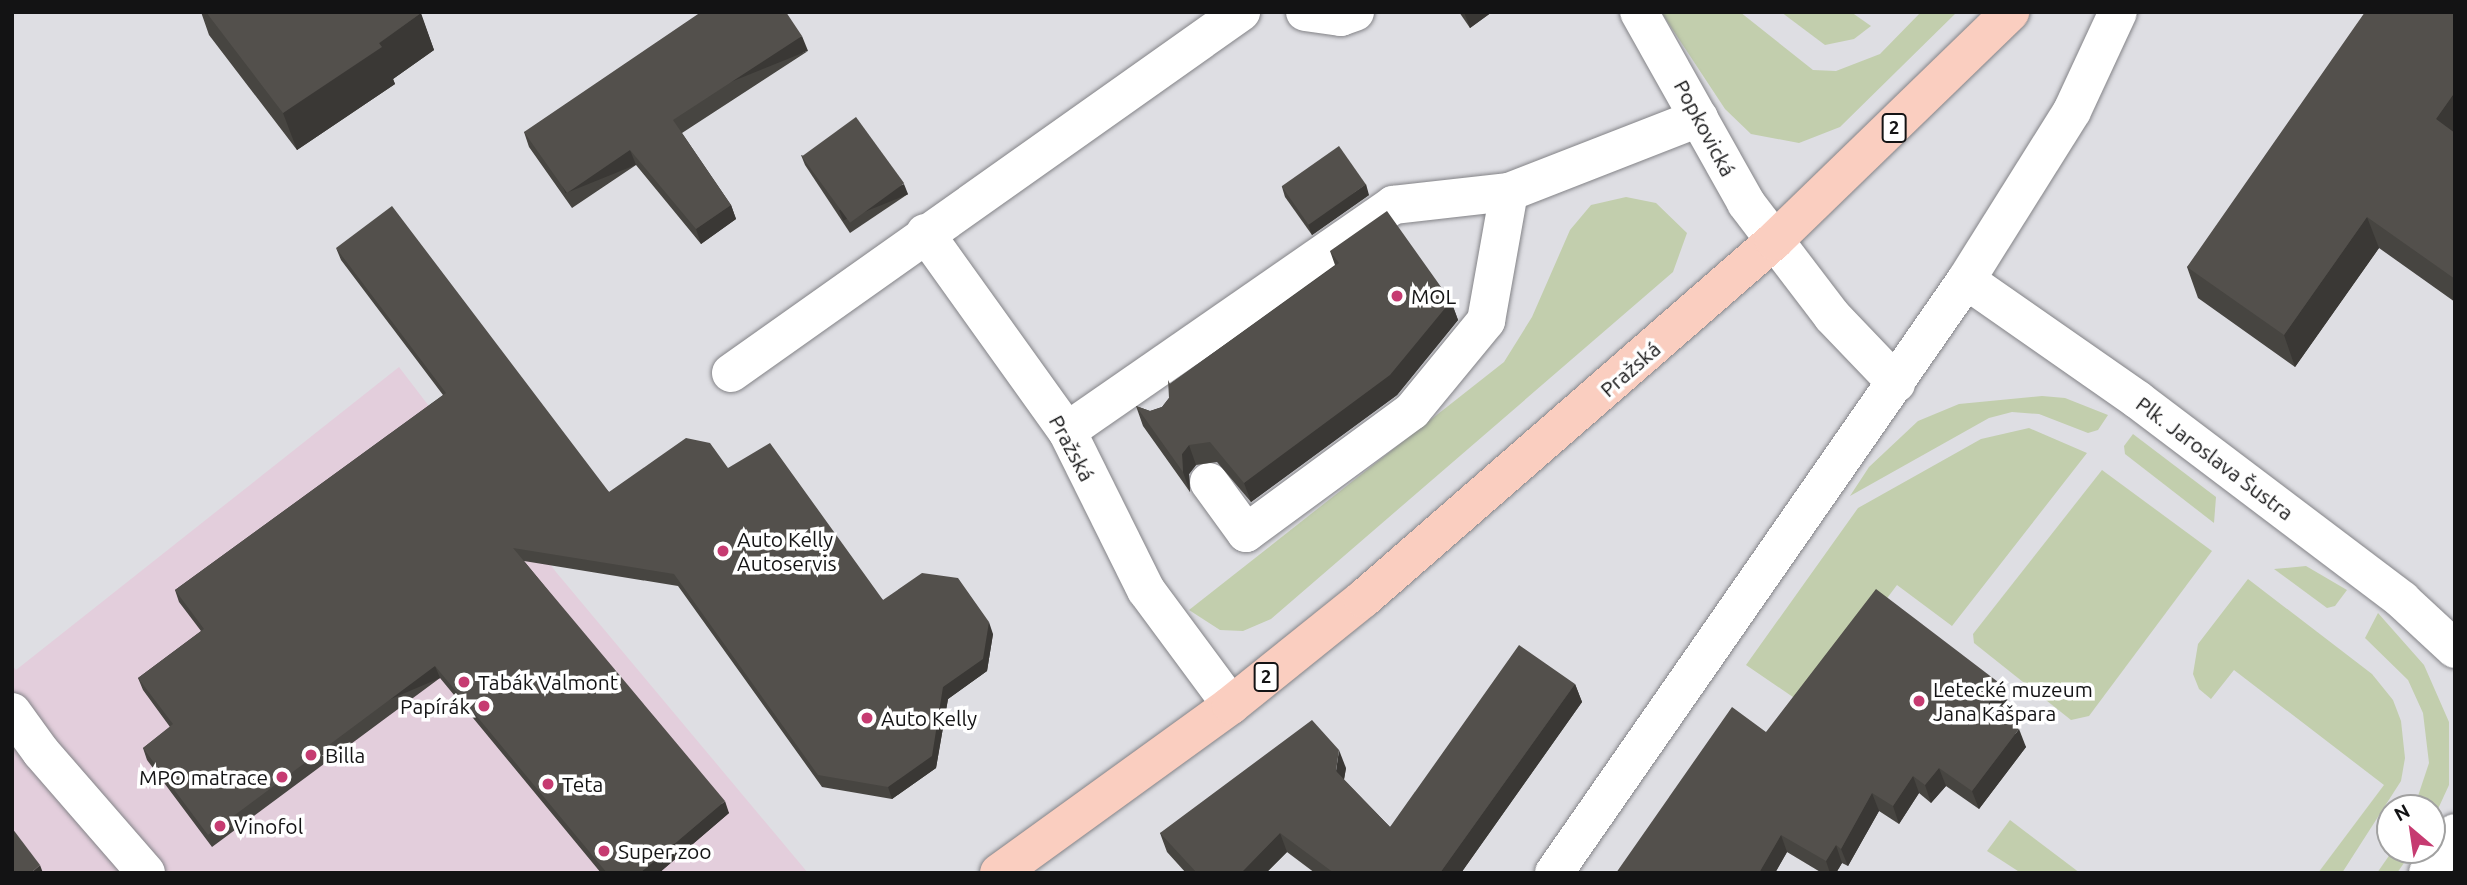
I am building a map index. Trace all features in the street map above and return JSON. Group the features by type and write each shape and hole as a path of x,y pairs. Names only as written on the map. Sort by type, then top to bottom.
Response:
{"main road":[{"name":"Pražská","path":"999,873 1231,705 1404,565 1774,241 2010,12"}],"street":[{"path":"731,373 925,233 1241,12"},
{"path":"1305,12 1341,17 1354,12"},
{"name":"Popkovická","path":"1639,12 1746,203 1832,316 1896,383"},
{"path":"1554,873 1966,280 2072,111 2118,12"},
{"path":"1067,431 1146,395 1394,205 1509,192 1699,118"},
{"path":"1209,482 1246,533 1412,411 1486,321 1509,192"},
{"name":"Pražská","path":"925,233 1067,431 1146,590 1231,705"},
{"name":"Plk. Jaroslava Šustra","path":"1966,280 2138,400 2402,600 2455,649"},
{"path":"12,712 49,762 146,873"},
{"path":"2428,873 2455,833"}],"shaded area":[{"path":"399,367 556,572 808,873 12,873 12,665 16,670"}],"green space":[{"path":"1661,12 1740,12 1813,70 1836,71 1880,54 1921,12 1957,12 1840,127 1799,143 1751,134 1725,109"},
{"path":"1781,12 1851,12 1871,26 1854,39 1825,45"},
{"path":"1626,197 1656,203 1687,233 1673,272 1271,619 1243,631 1220,630 1189,610 1504,362 1532,317 1570,230 1591,205"},
{"path":"2042,396 2065,398 2108,415 2098,430 2088,433 2039,414 2012,412 1989,418 1850,496 1869,467 1918,421 1959,404"},
{"path":"2029,428 2087,453 1952,626 1897,585 1806,706 1746,665 1858,508 1981,439"},
{"path":"2133,434 2216,497 2214,523 2125,454 2124,446"},
{"path":"2102,470 2212,551 2089,716 2071,720 1974,643 1973,634"},
{"path":"2306,566 2347,590 2335,606 2327,608 2274,569"},
{"path":"2248,579 2372,674 2393,700 2401,721 2405,758 2401,781 2393,794 2377,794 2384,785 2234,670 2211,699 2199,689 2193,674 2198,644"},
{"path":"2378,613 2424,665 2449,722 2449,785 2445,794 2419,794 2429,763 2423,713 2408,680 2365,638"},
{"path":"2376,796 2376,820 2342,873 2318,873"},
{"path":"2010,820 2080,873 2021,873 1987,851"},
{"path":"2383,864 2403,864 2397,873 2377,873"}],"building":[{"path":"206,12 421,13 379,43 382,47 283,113"},
{"path":"701,12 786,12 802,36 673,120 731,205 696,229 630,150 567,193 524,132"},
{"path":"2365,12 2455,12 2455,92 2436,119 2455,133 2455,279 2367,217 2284,335 2187,267"},
{"path":"856,117 904,183 850,223 802,156"},
{"path":"1339,146 1366,185 1309,225 1282,186"},
{"path":"392,206 609,492 686,438 710,443 728,468 770,443 883,600 922,573 958,578 989,622 983,659 943,687 932,756 888,787 818,775 674,574 513,548 725,801 640,873 607,873 435,666 208,835 143,748 173,724 138,678 204,629 175,590 446,393 336,248"},
{"path":"1387,211 1451,301 1390,375 1244,483 1210,442 1189,445 1182,454 1183,472 1136,406 1150,411 1162,407 1169,398 1168,380 1170,384 1339,263 1330,251"},
{"path":"1876,589 2002,685 1988,704 2019,729 1972,791 1939,768 1925,785 1913,776 1893,806 1872,793 1841,849 1836,845 1826,861 1781,835 1759,873 1616,873 1732,707 1766,732"},
{"path":"1519,645 1575,684 1440,873 1334,873 1280,833 1241,873 1197,873 1160,833 1312,720 1339,750 1336,771 1390,827"},
{"path":"12,828 40,865 31,873 12,873"}],"place":[{"name":"MOL","path":"1397,296"},
{"name":"Auto Kelly Autoservis","path":"723,551"},
{"name":"Tabák Valmont","path":"464,682"},
{"name":"Letecké muzeum Jana Kašpara","path":"1919,701"},
{"name":"Papírák","path":"484,706"},
{"name":"Auto Kelly","path":"867,718"},
{"name":"Billa","path":"311,755"},
{"name":"MPO matrace","path":"282,777"},
{"name":"Teta","path":"548,784"},
{"name":"Vinofol","path":"220,826"},
{"name":"Super zoo","path":"604,851"}]}
